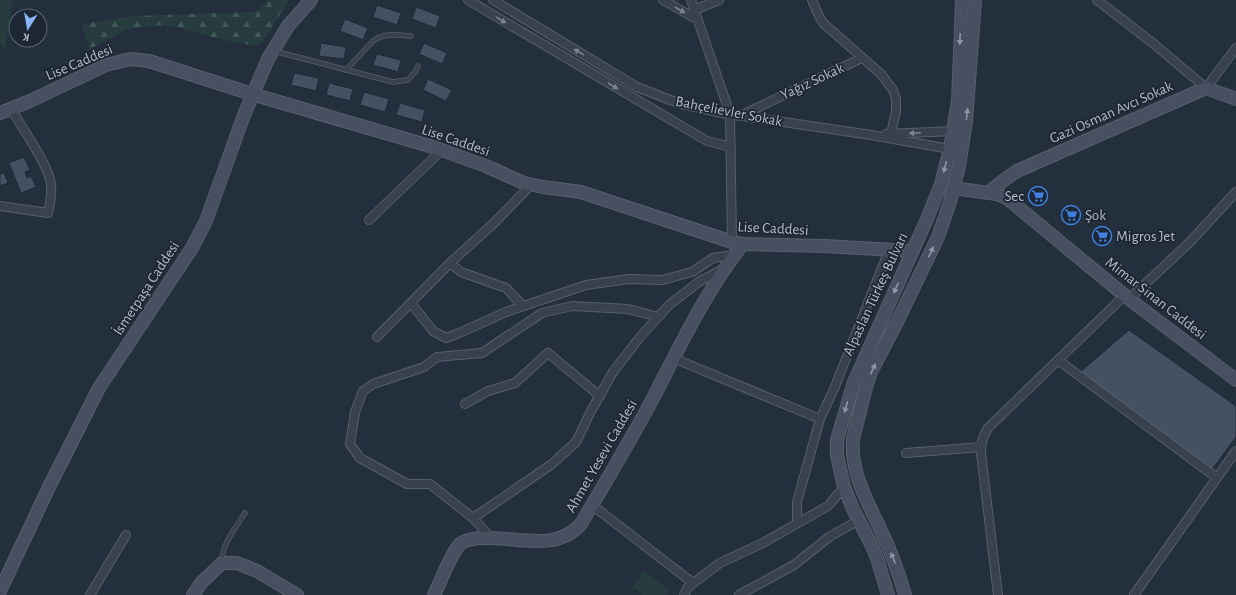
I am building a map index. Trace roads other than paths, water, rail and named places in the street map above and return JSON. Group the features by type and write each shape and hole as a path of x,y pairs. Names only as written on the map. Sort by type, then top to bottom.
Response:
{"street":[{"name":"İsmetpaşa Caddesi","path":"0,591 48,487 96,394 192,248 206,221 252,94 273,51 288,26 312,0"},
{"path":"468,0 707,141 730,148"},
{"name":"Bahçelievler Sokak","path":"493,0 637,87 678,103 740,116 871,135"},
{"path":"663,0 698,20"},
{"path":"690,0 730,114 730,148 737,243"},
{"path":"694,10 719,0"},
{"path":"812,0 823,23 881,74 893,90 896,99 896,111 891,134"},
{"name":"Alpaslan Türkeş Bulvarı","path":"888,595 877,558 853,510 844,487 837,454 837,440 859,369 939,190 950,149 958,100 963,0"},
{"name":"Alpaslan Türkeş Bulvarı","path":"905,595 892,557 860,485 855,465 853,439 871,372 938,237 946,215 962,147 967,117 975,0"},
{"path":"1097,0 1154,44 1206,88 1236,99"},
{"name":"Gazi Osman Avcı Sokak","path":"988,193 1017,171 1206,88 1236,48"},
{"name":"Yağız Sokak","path":"740,116 862,58"},
{"name":"Lise Caddesi","path":"6,111 106,65 130,59 149,61 252,94 442,150 531,185 581,192 737,243 913,251"},
{"path":"0,206 48,213 52,184 49,174 40,157 6,111"},
{"path":"871,135 954,130"},
{"path":"871,135 950,149"},
{"path":"369,220 442,150"},
{"path":"377,337 450,263 493,224 531,185"},
{"name":"Mimar Sinan Caddesi","path":"953,188 1004,196 1127,297 1236,380"},
{"path":"998,595 981,447 983,436 988,428 1058,360 1190,242 1236,192"},
{"name":"Ahmet Yesevi Caddesi","path":"434,595 456,550 462,543 469,540 491,538 546,541 558,540 575,531 581,524 630,440 724,269 734,255 737,243"},
{"path":"797,523 797,502 820,419 834,389 889,250"},
{"path":"411,303 434,331 446,338 506,312 586,285 628,279 662,280 692,272 713,258 734,255"},
{"path":"450,263 461,272 506,288 523,306"},
{"path":"473,518 552,464 576,442 613,372 640,337 669,305 700,281 724,269"},
{"path":"491,538 473,518 430,484 407,484 360,458 350,444 355,412 364,391 373,384 424,366 437,357 482,353 542,313 572,306 628,309 658,317"},
{"path":"466,404 488,391 515,383 548,353 600,396"},
{"path":"674,358 820,419"},
{"path":"1058,360 1216,478"},
{"path":"906,453 981,447"},
{"path":"1134,595 1236,451"},
{"path":"684,595 688,587 720,564 763,543 828,506 844,487"},
{"path":"592,505 693,583"},
{"path":"739,595 794,565 829,537 859,520"},
{"path":"90,595 126,534"},
{"path":"193,595 201,583 222,563 237,563 257,570 297,595"}],"lane":[{"path":"346,70 377,37 386,35 411,36"},
{"path":"273,51 393,82 408,80 418,66"},
{"path":"222,563 226,544 245,513"}],"place":[{"name":"Sec","path":"1038,196"},
{"name":"Şok","path":"1071,215"},
{"name":"Migros Jet","path":"1102,236"}]}
